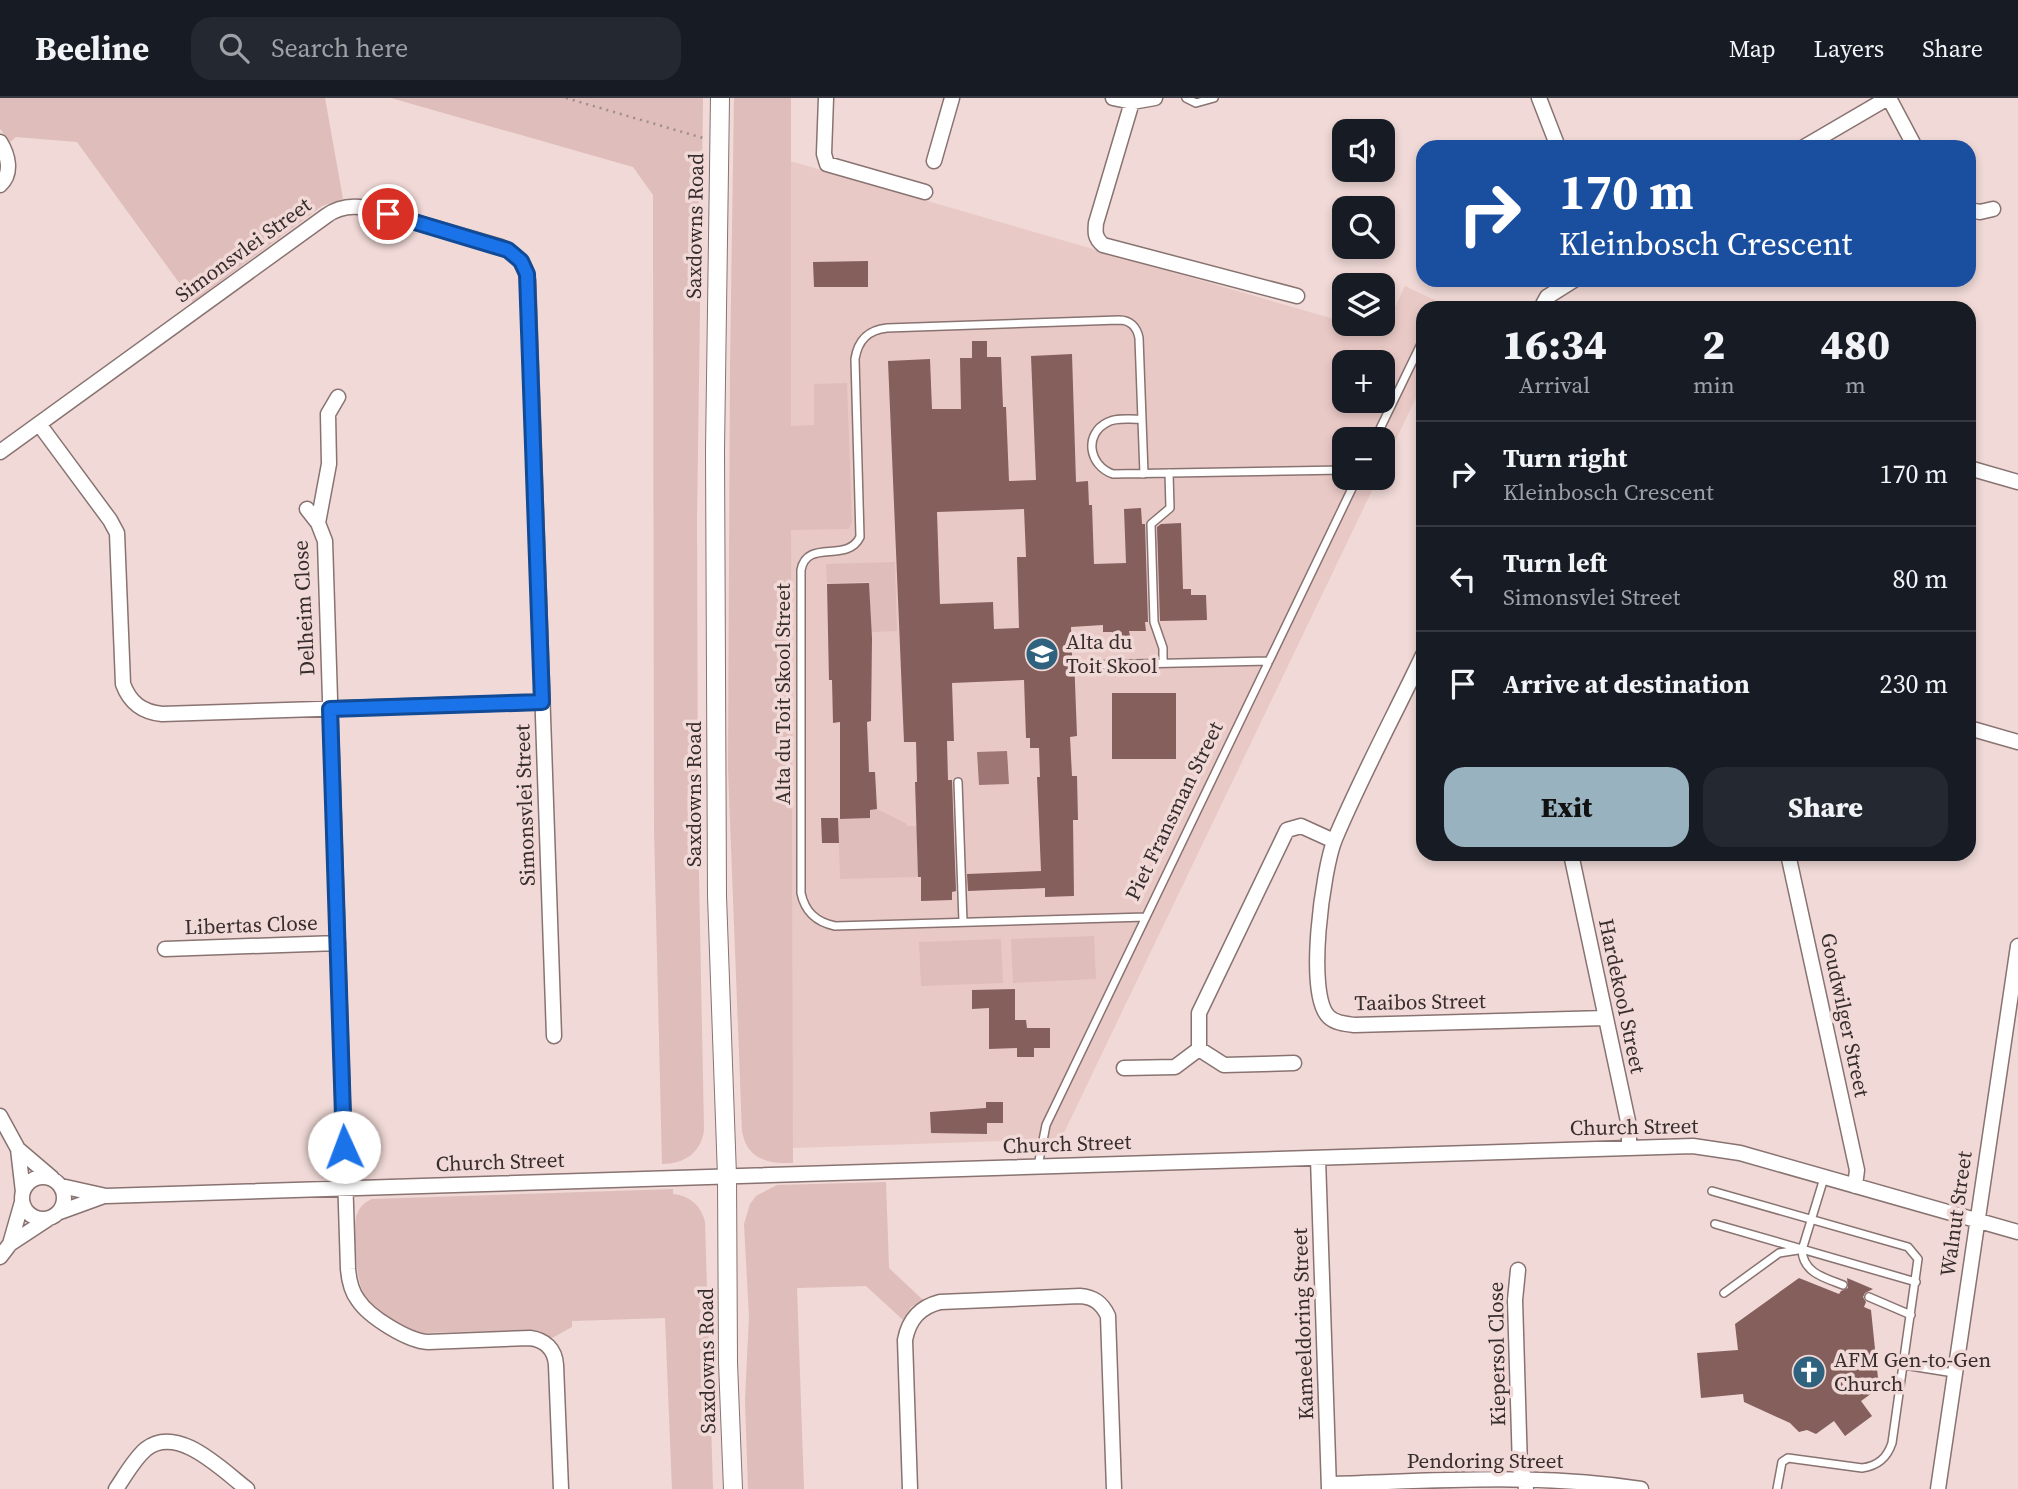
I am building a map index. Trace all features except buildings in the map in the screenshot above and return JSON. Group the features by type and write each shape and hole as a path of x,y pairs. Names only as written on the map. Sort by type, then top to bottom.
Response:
{"street":[{"name":"Saxdowns Road","path":"720,98 715,450 717,896 727,1176 728,1363 733,1489"},
{"path":"826,98 824,154 827,164 925,192"},
{"path":"934,161 952,98"},
{"path":"1113,98 1132,102 1155,98"},
{"path":"1539,98 1555,140"},
{"path":"1816,140 1889,98 1910,140"},
{"path":"1132,102 1096,223 1096,237 1099,241 1297,296"},
{"path":"0,142 6,151 8,166 5,181 0,185"},
{"name":"Simonsvlei Street","path":"0,453 314,224 339,209 356,206 366,208 508,250 521,261 528,281 554,1036"},
{"path":"1976,211 1993,209"},
{"path":"1545,301 1563,287"},
{"path":"318,523 329,464 328,414 338,397"},
{"path":"39,424 117,533 123,684 134,704 147,712 162,714 542,702"},
{"path":"1976,470 2018,482"},
{"name":"Delheim Close","path":"307,509 318,523 325,541 345,1188 349,1277 353,1293 362,1306 402,1335 414,1340 428,1342 537,1339 550,1347 556,1365 561,1489"},
{"name":"Taaibos Street","path":"1416,670 1334,841 1317,942 1318,998 1329,1018 1354,1026 1606,1018"},
{"path":"1976,730 2018,742"},
{"path":"1199,1049 1199,1013 1283,835 1292,828 1301,826 1334,841"},
{"name":"Hardekool Street","path":"1572,861 1629,1126 1629,1147"},
{"name":"Goudwilger Street","path":"1790,861 1857,1170 1855,1186"},
{"name":"Libertas Close","path":"165,949 338,943"},
{"name":"Walnut Street","path":"1938,1489 2018,946"},
{"path":"1199,1049 1224,1065 1294,1063"},
{"path":"1124,1068 1175,1067 1199,1049"},
{"path":"0,1115 18,1149 57,1182 65,1194 64,1204 54,1215 37,1218 27,1212 22,1197 18,1149"},
{"name":"Church Street","path":"57,1182 106,1196 1629,1147 1710,1147 1765,1160 2018,1232"},
{"name":"Kameeldoring Street","path":"1318,1158 1329,1487"},
{"path":"0,1257 10,1244 27,1184 34,1178 43,1177 57,1182"},
{"name":"Church Street","path":"10,1244 54,1215 106,1196"},
{"name":"Kiepersol Close","path":"1518,1270 1515,1300 1520,1468 1526,1483"},
{"path":"911,1489 905,1340 916,1314 940,1301 1080,1296 1094,1299 1101,1304 1108,1316 1114,1489"},
{"path":"116,1489 143,1452 155,1444 170,1441 190,1447 247,1489"},
{"name":"Pendoring Street","path":"1329,1487 1526,1483 1607,1484 1640,1489"}],"lane":[{"path":"1186,98 1196,103 1214,98"},
{"name":"Alta du Toit Skool Street","path":"1144,474 1138,333 1134,326 1125,320 887,327 865,336 857,350 860,537 855,545 847,550 810,555 803,561 801,570 801,893 803,903 815,918 835,926 1146,917"},
{"path":"1381,427 1416,354"},
{"path":"1142,419 1113,420 1105,423 1095,434 1091,449 1095,462 1106,472 1144,474 1332,470"},
{"path":"1163,663 1163,648 1154,622 1151,524 1170,508 1169,473"},
{"name":"Piet Fransman Street","path":"1038,1166 1046,1125 1351,490"},
{"path":"1090,665 1269,661"},
{"path":"958,782 963,922"},
{"path":"1824,1178 1802,1257 1809,1269 1843,1285"},
{"path":"1712,1191 1908,1247 1918,1259 1892,1444 1883,1459 1862,1468 1788,1458 1780,1466 1777,1489"},
{"path":"1715,1224 1916,1282"},
{"path":"1724,1293 1779,1253 1802,1250"},
{"path":"1869,1297 1911,1315"},
{"path":"1904,1365 1954,1373"}],"path":[{"path":"566,98 719,143"}],"shaded area":[{"path":"0,98 325,98 343,199 322,206 193,302 77,142 16,137 10,142 0,129"},
{"path":"391,98 703,98 697,519 698,825 704,1130 695,1151 677,1162 662,1164 654,830 653,195 633,167"},
{"path":"734,98 791,98 791,426 814,425 814,384 847,383 852,522 849,529 791,530 793,1163 767,1161 753,1154 742,1131 728,769"},
{"name":"Alta du Toit Skool","path":"790,161 1332,319 1332,336 1395,336 1395,307 1405,286 1436,301 1416,301 1416,398 1395,442 1395,427 1332,427 1332,490 1372,490 1061,1139 792,1148"},
{"path":"895,562 897,631 871,632 869,582 827,583 826,564"},
{"path":"1007,751 1009,784 979,785 977,752"},
{"path":"877,809 907,826 917,826 918,877 840,879 838,819 870,818 870,810"},
{"path":"1094,936 1096,979 1013,983 1011,939"},
{"path":"1001,939 1003,983 921,986 919,942"},
{"path":"886,1182 889,1268 923,1300 911,1307 903,1320 866,1286 797,1288 804,1489 748,1489 745,1400 749,1316 744,1224 750,1204 756,1196 777,1185"},
{"path":"673,1189 673,1194 690,1199 698,1206 705,1222 713,1489 672,1489 665,1318 572,1321 572,1327 552,1338 531,1330 422,1333 407,1328 382,1312 368,1300 361,1288 356,1254 356,1220 361,1207 372,1199"}],"place":[{"name":"Alta du Toit Skool","path":"1042,654"},
{"name":"AFM Gen-to-Gen Church","path":"1809,1372"}],"route":[{"path":"344,1147 330,709 542,702 528,281 525,267 515,255 501,247 388,214"}]}
